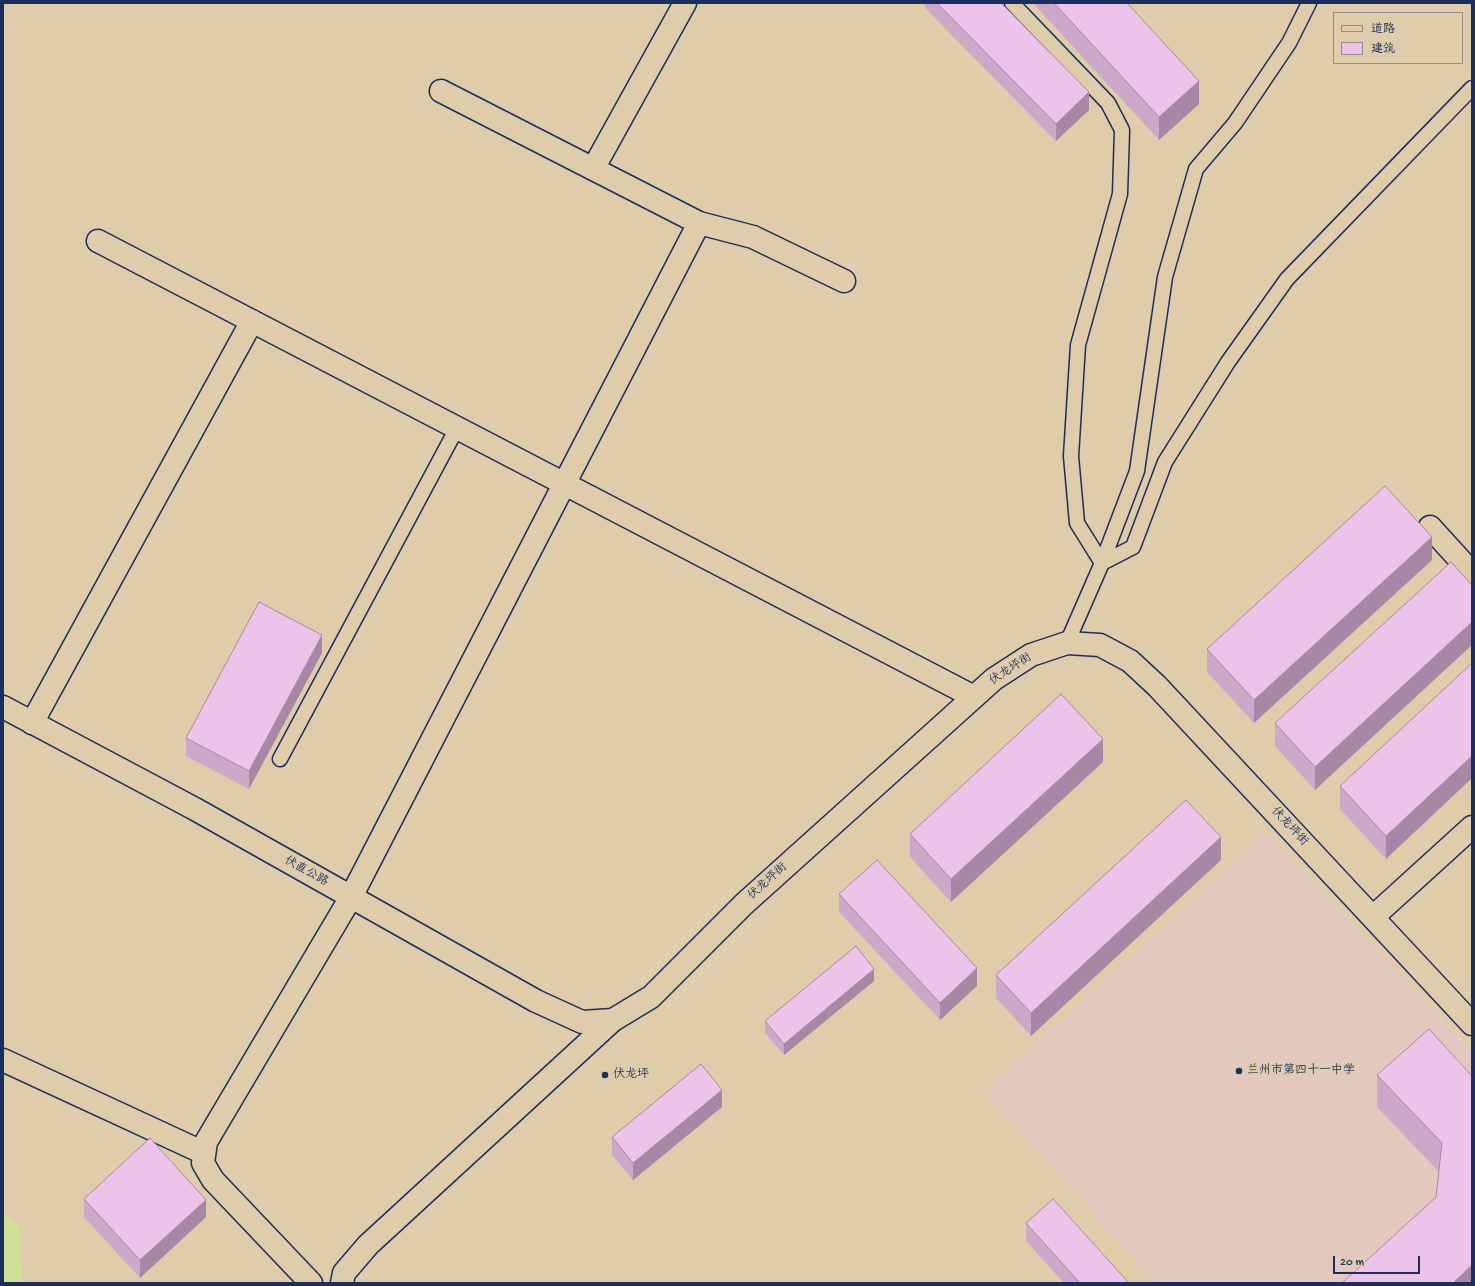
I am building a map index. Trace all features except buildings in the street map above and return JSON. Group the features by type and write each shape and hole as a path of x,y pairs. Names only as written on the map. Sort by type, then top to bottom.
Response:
{"street":[{"path":"593,169 685,3"},
{"path":"441,90 699,223 753,237 844,281"},
{"path":"311,1283 213,1180 203,1163 206,1142 351,897 699,223"},
{"path":"98,241 974,697"},
{"path":"32,723 252,321"},
{"path":"1430,527 1472,573"},
{"name":"伏龙坪街","path":"613,1020 651,998 744,904 994,679 1031,655 1067,643 1100,644 1130,661 1157,686 1472,1024"},
{"name":"伏直公路","path":"3,708 195,809 536,1001 582,1022 613,1020"},
{"path":"1373,917 1472,826"},
{"path":"342,1283 344,1273 368,1245 613,1020"},
{"path":"3,1060 204,1153"}],"lane":[{"path":"1012,3 1108,103 1122,130 1120,194 1078,345 1071,456 1078,523 1102,563"},
{"path":"1067,643 1102,563 1137,471 1165,277 1196,169 1235,123 1289,43 1309,3"},
{"path":"1102,563 1133,547 1165,462 1228,362 1287,279 1472,88"},
{"path":"280,759 457,428"}],"shaded area":[{"name":"兰州市第四十一中学","path":"1265,833 1472,1049 1472,1283 1157,1283 983,1092"}],"green space":[{"path":"3,1214 19,1226 22,1283 3,1283"}],"place":[{"name":"兰州市第四十一中学","path":"1239,1071"},
{"name":"伏龙坪","path":"605,1075"}]}
